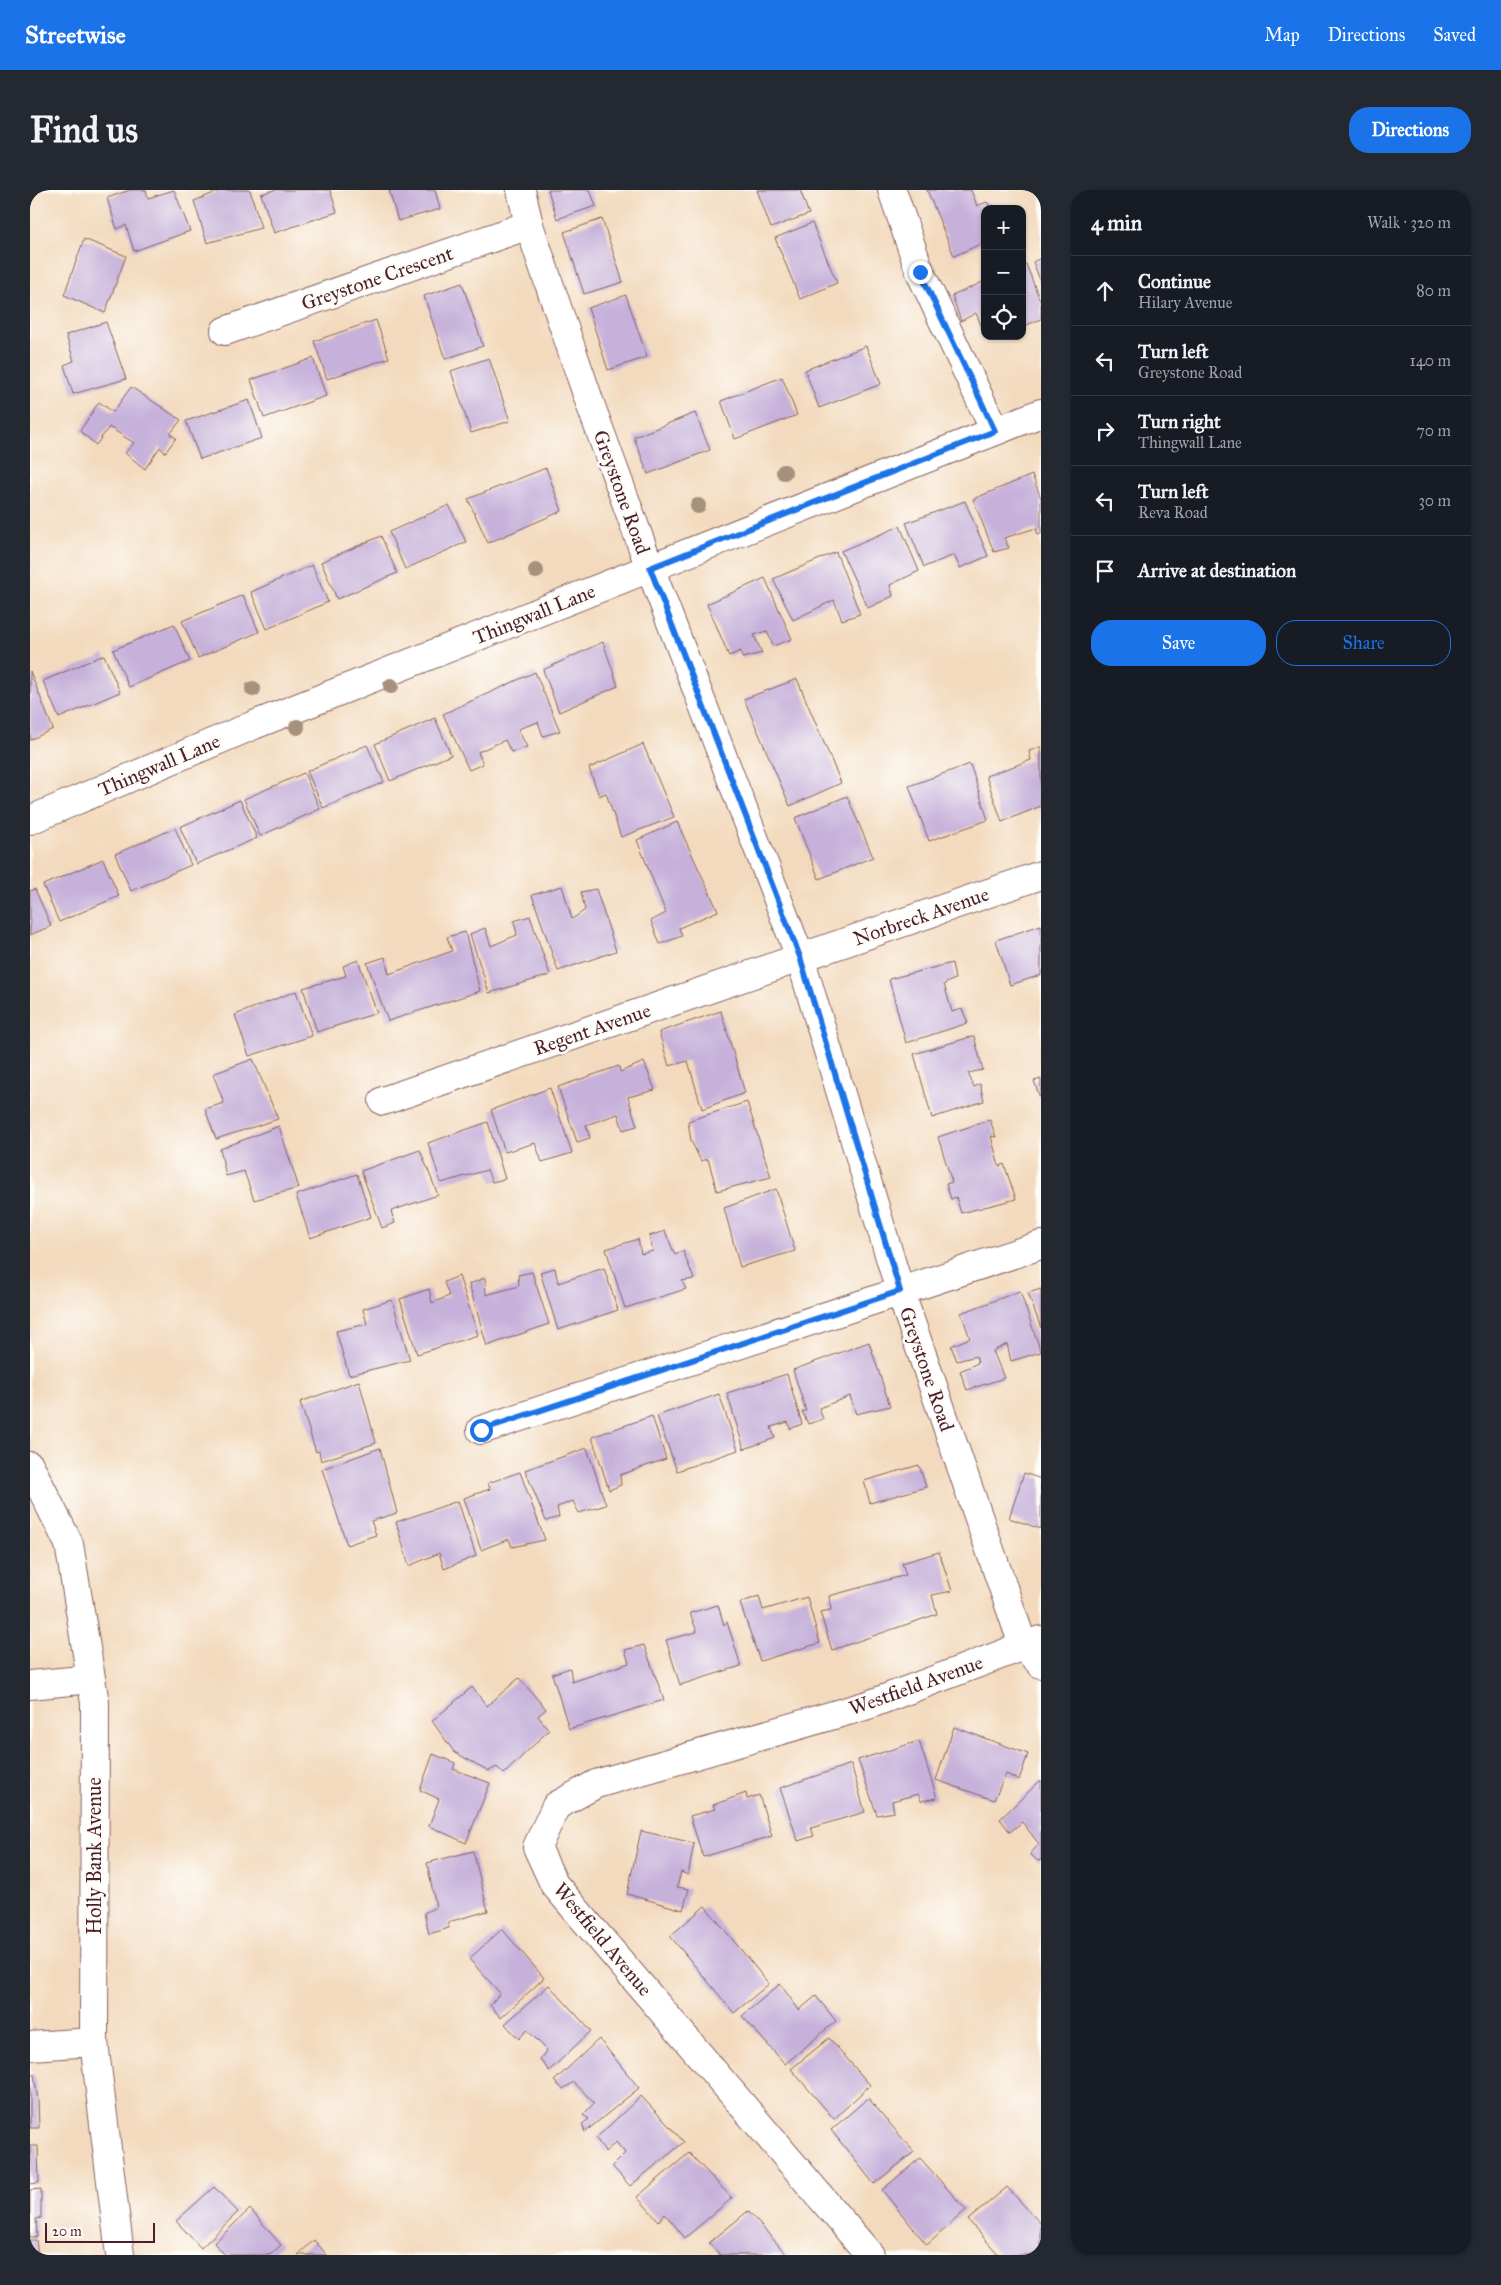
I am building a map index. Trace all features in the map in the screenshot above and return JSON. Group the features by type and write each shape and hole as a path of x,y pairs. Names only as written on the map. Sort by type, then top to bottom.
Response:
{"street":[{"name":"Greystone Road","path":"521,190 529,225 592,409 650,568 800,957 900,1291 1041,1664"},
{"path":"892,190 920,272 995,431"},
{"name":"Greystone Crescent","path":"225,331 529,225"},
{"name":"Thingwall Lane","path":"30,820 254,725 1041,413"},
{"name":"Norbreck Avenue","path":"800,957 1041,875"},
{"name":"Regent Avenue","path":"383,1101 800,957"},
{"path":"481,1430 1041,1245"},
{"name":"Holly Bank Avenue","path":"30,1466 69,1544 95,1703 94,2042 120,2255"},
{"name":"Westfield Avenue","path":"870,2255 554,1884 537,1847 556,1806 596,1784 868,1704 1032,1642"},
{"path":"30,1685 91,1679"},
{"path":"30,2046 94,2042"}],"building":[{"path":"130,190 146,190 148,198 174,190 190,231 134,251 126,225 117,229 107,198"},
{"path":"222,190 250,190 261,228 207,243 194,201"},
{"path":"274,190 330,190 337,212 274,233 261,194"},
{"path":"389,190 435,190 440,209 398,221"},
{"path":"548,190 590,190 596,206 557,219"},
{"path":"757,190 800,190 809,214 771,228"},
{"path":"927,190 971,190 977,206 987,202 989,205 981,205 981,244 954,256"},
{"path":"602,219 623,282 584,294 564,232"},
{"path":"812,223 837,283 800,299 775,238"},
{"path":"84,239 126,256 105,313 64,295"},
{"path":"1041,258 1041,283 1033,262"},
{"path":"1026,264 1041,303 1041,319 1026,325"},
{"path":"462,283 483,346 445,359 424,296"},
{"path":"981,283 981,325 976,313 961,321 952,296"},
{"path":"626,295 647,357 608,370 588,308"},
{"path":"376,320 389,358 327,379 314,341"},
{"path":"106,322 126,379 73,394 64,365 74,361 66,335"},
{"path":"866,346 881,384 819,408 805,370"},
{"path":"313,358 326,396 264,418 251,380"},
{"path":"489,358 510,421 471,433 451,371"},
{"path":"782,377 797,415 735,439 721,401"},
{"path":"131,387 181,420 170,434 176,438 165,453 160,447 145,469 125,453 134,443 109,427 96,445 80,431 99,402 113,412"},
{"path":"249,400 262,438 200,459 186,421"},
{"path":"695,413 710,450 648,474 634,437"},
{"path":"546,468 562,511 488,543 468,499"},
{"path":"1032,475 1041,498 1041,534 1038,535 1036,528 1004,538 1009,548 994,552 973,499"},
{"path":"965,501 988,556 960,568 954,555 924,567 906,523"},
{"path":"449,505 466,542 405,569 389,532"},
{"path":"900,526 919,571 890,585 893,596 868,608 841,551"},
{"path":"381,536 397,573 337,599 321,562"},
{"path":"836,552 860,614 842,620 834,600 793,620 773,579"},
{"path":"312,565 328,602 267,629 251,592"},
{"path":"765,578 792,639 773,646 767,631 754,635 762,653 742,658 741,651 729,656 707,604"},
{"path":"243,595 259,632 198,658 182,621"},
{"path":"174,624 190,661 129,687 113,650"},
{"path":"603,642 618,686 559,712 543,670"},
{"path":"104,655 120,692 59,718 43,681"},
{"path":"30,671 53,729 30,740"},
{"path":"535,672 560,731 543,736 538,722 518,729 527,747 511,752 505,740 478,752 483,764 469,770 443,714"},
{"path":"797,679 841,783 790,806 744,699"},
{"path":"435,718 451,755 390,781 375,744"},
{"path":"643,744 674,817 621,837 606,793 599,796 589,768"},
{"path":"367,745 384,782 323,808 307,771"},
{"path":"1041,747 1041,806 1002,822 986,776 1031,760 1029,751"},
{"path":"970,764 988,820 929,841 909,786"},
{"path":"304,773 320,809 260,836 244,799"},
{"path":"847,796 873,857 819,879 795,818"},
{"path":"240,800 257,838 196,864 180,827"},
{"path":"677,822 718,911 679,928 682,936 660,944 651,921 666,913 637,840"},
{"path":"175,828 191,865 131,891 115,854"},
{"path":"103,859 119,896 59,922 43,885"},
{"path":"562,886 572,919 585,910 581,892 596,889 616,951 558,971 532,895"},
{"path":"35,889 51,926 30,935 30,891"},
{"path":"530,916 550,975 489,993 470,934 485,928 491,946 517,935 514,921"},
{"path":"1041,925 1041,975 1010,985 996,940"},
{"path":"465,932 480,991 388,1021 367,963 385,957 389,974 452,951 447,937"},
{"path":"358,960 377,1013 317,1032 303,988 346,976 343,966"},
{"path":"952,963 955,979 944,984 952,1012 962,1009 968,1023 906,1043 889,979"},
{"path":"296,991 312,1036 249,1056 235,1015"},
{"path":"721,1011 745,1093 702,1109 688,1061 669,1066 659,1032"},
{"path":"974,1036 983,1070 968,1073 974,1087 980,1084 984,1101 932,1118 914,1054"},
{"path":"253,1059 278,1119 216,1139 205,1109 224,1103 213,1074"},
{"path":"644,1062 655,1090 628,1097 637,1126 623,1130 618,1114 586,1125 590,1138 577,1142 558,1087 619,1066 620,1072"},
{"path":"1041,1079 1041,1101 1034,1081"},
{"path":"550,1088 572,1153 542,1162 535,1143 505,1152 491,1110"},
{"path":"747,1102 771,1177 717,1191 708,1159 701,1161 691,1141 688,1121"},
{"path":"990,1120 996,1137 991,1136 999,1166 1004,1164 1016,1199 961,1213 956,1197 951,1199 946,1184 952,1182 938,1137"},
{"path":"488,1122 505,1179 492,1182 487,1170 441,1183 428,1143"},
{"path":"279,1126 299,1188 254,1200 244,1171 226,1176 220,1149"},
{"path":"420,1150 438,1195 391,1211 395,1223 382,1228 361,1171"},
{"path":"357,1174 371,1217 310,1238 296,1195"},
{"path":"776,1189 795,1251 740,1267 724,1208"},
{"path":"665,1231 675,1255 683,1251 694,1279 682,1281 686,1289 625,1308 606,1249 638,1239 641,1254 653,1251 649,1236"},
{"path":"555,1268 558,1283 604,1268 618,1310 558,1330 540,1272"},
{"path":"532,1272 549,1324 487,1346 469,1284 485,1278 486,1295 519,1286 518,1275"},
{"path":"459,1276 478,1335 417,1354 400,1299 429,1289 432,1303 449,1296 444,1282"},
{"path":"1041,1289 1041,1328 1028,1293"},
{"path":"1020,1291 1041,1352 1011,1361 1007,1344 993,1351 1004,1378 967,1390 960,1371 978,1363 976,1356 957,1361 951,1346 970,1338 961,1313"},
{"path":"392,1300 410,1360 349,1375 336,1331 367,1324 363,1309"},
{"path":"869,1342 890,1406 856,1414 850,1396 819,1408 823,1419 808,1424 802,1411 806,1411 793,1370"},
{"path":"787,1374 802,1424 790,1429 788,1422 771,1427 775,1438 744,1449 727,1393"},
{"path":"359,1381 376,1443 321,1461 319,1451 316,1452 300,1402"},
{"path":"719,1394 738,1450 677,1471 657,1416"},
{"path":"652,1416 666,1459 620,1475 621,1485 609,1490 592,1437"},
{"path":"380,1448 397,1513 371,1521 376,1535 347,1545 322,1469"},
{"path":"587,1448 606,1505 579,1513 573,1501 557,1507 559,1517 546,1521 525,1470"},
{"path":"919,1465 926,1487 870,1503 864,1481"},
{"path":"520,1472 545,1540 512,1547 509,1539 481,1550 464,1498 490,1489 488,1483"},
{"path":"1024,1473 1041,1479 1041,1529 1009,1518"},
{"path":"458,1501 476,1556 444,1569 439,1553 409,1566 396,1522"},
{"path":"939,1552 952,1591 932,1595 937,1614 832,1650 820,1612 831,1610 829,1596 906,1575 902,1563"},
{"path":"759,1596 763,1610 807,1597 820,1643 760,1661 740,1603"},
{"path":"718,1605 724,1625 727,1622 741,1666 680,1685 666,1640 697,1632 690,1613"},
{"path":"644,1645 664,1700 569,1729 552,1674 570,1668 572,1682 629,1663 625,1650"},
{"path":"519,1678 546,1709 538,1716 549,1730 504,1774 497,1767 489,1771 454,1752 432,1721 472,1687 487,1706"},
{"path":"954,1727 1028,1754 1019,1780 1006,1774 994,1800 936,1780"},
{"path":"919,1741 937,1798 921,1801 918,1794 892,1801 894,1812 877,1815 858,1760"},
{"path":"433,1754 455,1763 453,1769 490,1783 466,1843 429,1826 439,1799 420,1790"},
{"path":"851,1764 865,1812 811,1828 814,1836 798,1841 780,1788"},
{"path":"1041,1780 1041,1860 1038,1861 1030,1854 1039,1844 1022,1822 1010,1832 1000,1819"},
{"path":"746,1793 747,1799 759,1795 772,1836 703,1857 690,1816 715,1809 713,1805"},
{"path":"641,1831 694,1843 688,1875 681,1872 677,1887 689,1889 683,1910 627,1894"},
{"path":"473,1851 488,1911 448,1922 449,1928 429,1934 424,1913 436,1907 427,1863"},
{"path":"705,1906 769,1984 734,2013 670,1936"},
{"path":"502,1929 544,1978 501,2018 490,2005 500,1993 469,1959"},
{"path":"780,1984 799,2010 816,1996 836,2021 785,2064 742,2016"},
{"path":"549,1985 591,2031 549,2071 540,2059 547,2050 527,2030 519,2039 505,2024"},
{"path":"829,2038 870,2085 834,2119 791,2069"},
{"path":"599,2039 639,2088 585,2132 582,2124 589,2119 583,2115 594,2103 574,2082 563,2089 554,2081"},
{"path":"34,2074 38,2100 39,2128 30,2128 30,2075"},
{"path":"641,2096 684,2142 630,2186 612,2166 625,2153 616,2142 605,2152 596,2138"},
{"path":"868,2098 914,2152 874,2184 831,2130"},
{"path":"30,2146 38,2146 39,2183 30,2184"},
{"path":"689,2153 732,2198 685,2238 665,2214 659,2221 637,2197"},
{"path":"920,2158 966,2210 927,2245 882,2190"},
{"path":"214,2187 238,2212 201,2248 176,2221"},
{"path":"1007,2187 1041,2224 1041,2250 1035,2255 999,2255 968,2220"},
{"path":"41,2189 41,2218 36,2219 37,2237 30,2237 30,2190"},
{"path":"250,2209 281,2245 270,2255 225,2255 214,2243"},
{"path":"748,2211 787,2255 720,2255 709,2243"},
{"path":"30,2240 36,2240 38,2255 30,2255"},
{"path":"314,2240 327,2255 298,2255"}],"route":[{"path":"481,1430 900,1291 800,957 650,568 995,431 920,272"}]}
